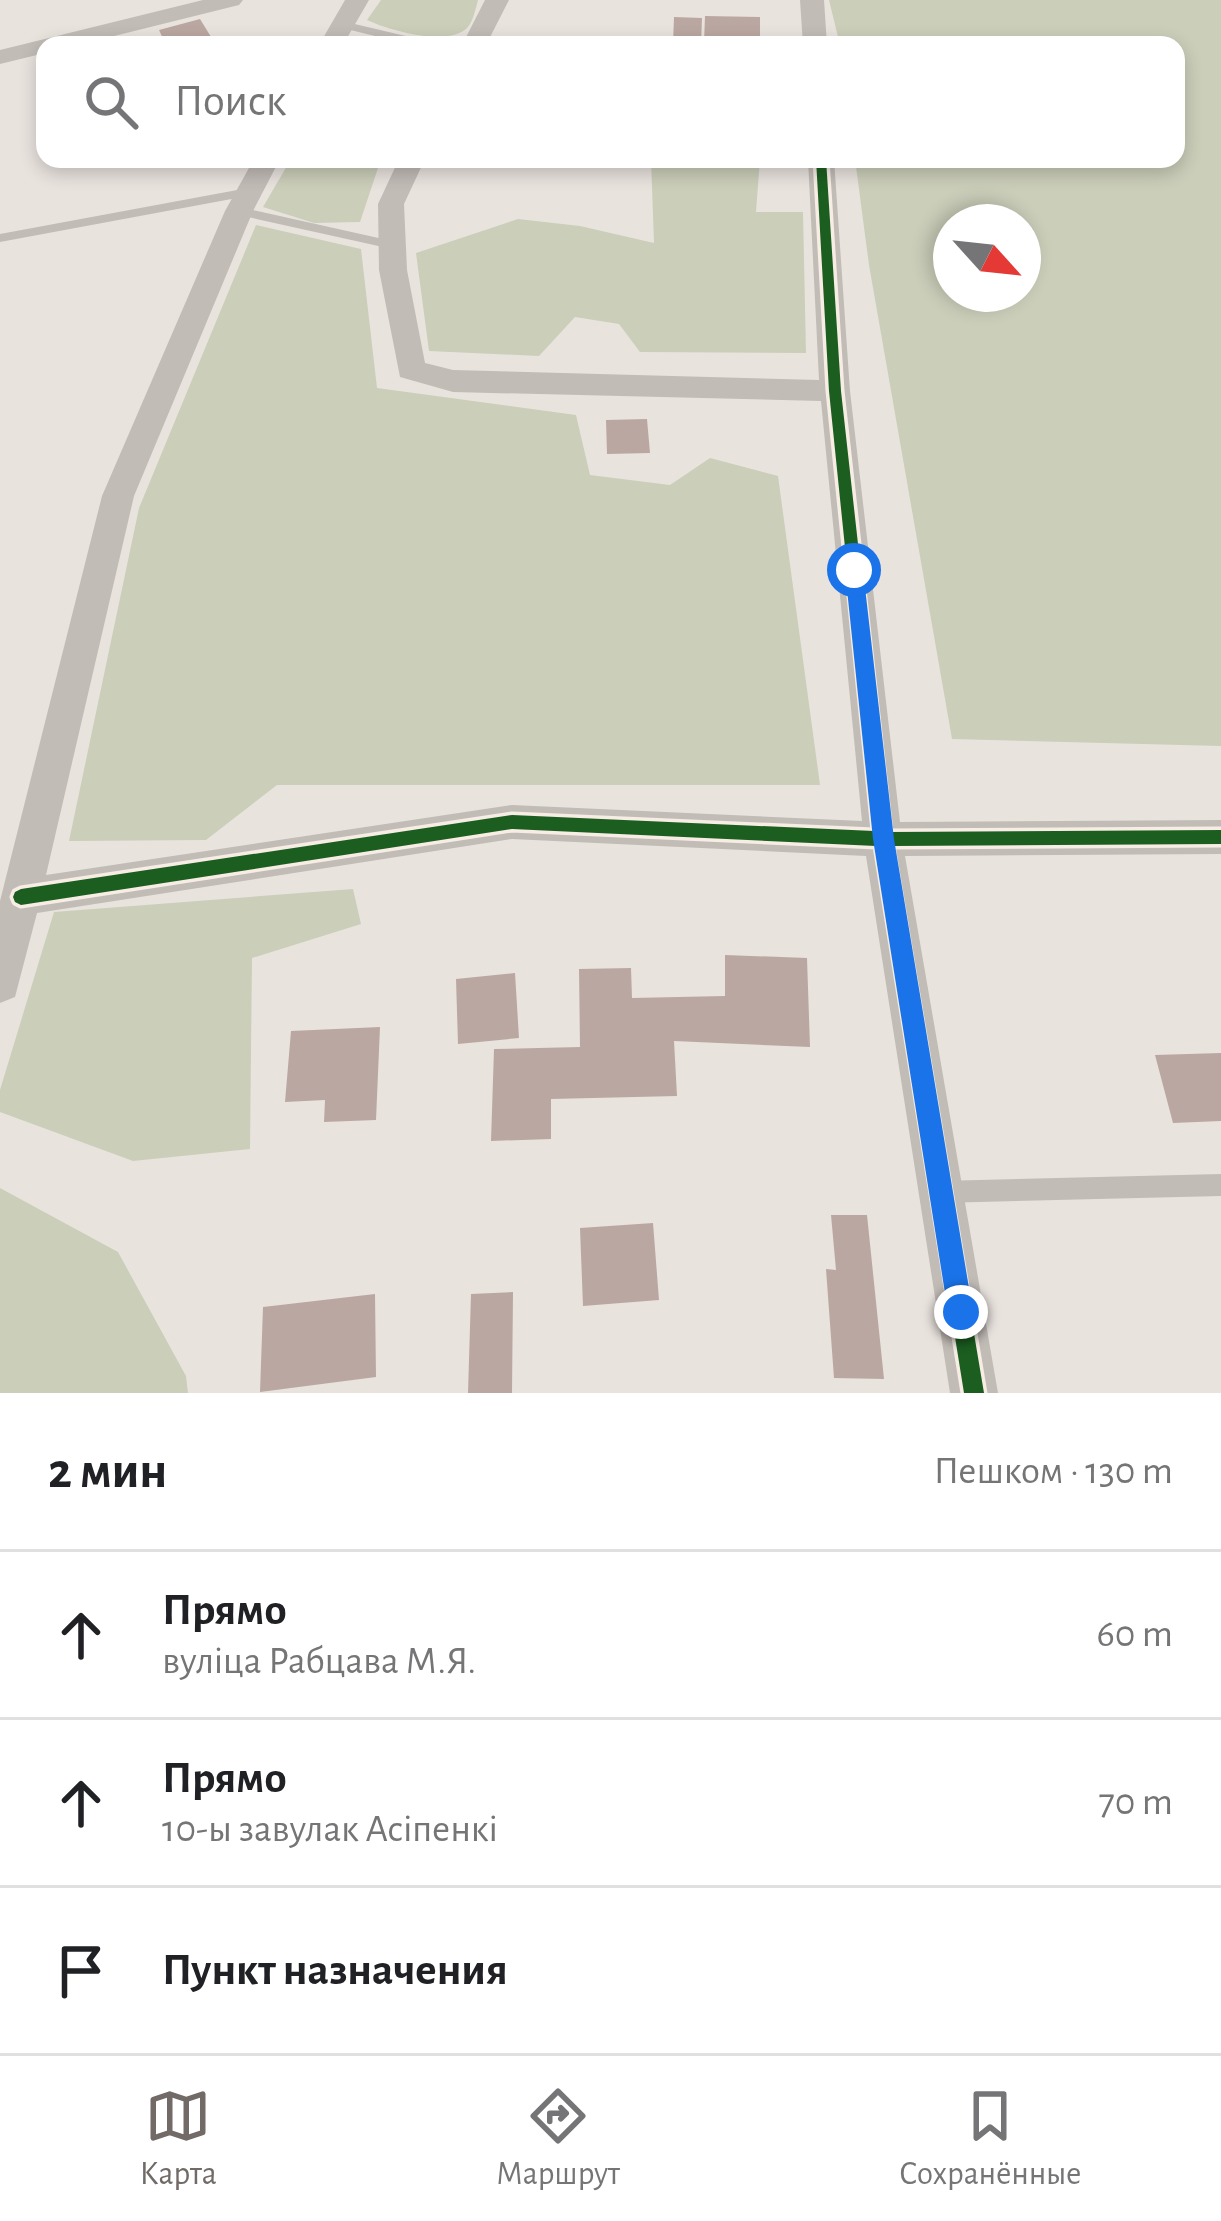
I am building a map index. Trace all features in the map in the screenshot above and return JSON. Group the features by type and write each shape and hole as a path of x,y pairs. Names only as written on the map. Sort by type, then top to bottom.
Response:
{"street":[{"path":"87,36 231,0"},
{"path":"337,35 357,0"},
{"path":"479,36 497,0"},
{"path":"812,0 814,36"},
{"path":"0,57 36,49"},
{"path":"0,983 118,496 262,168"},
{"path":"408,168 391,204 392,245 411,370 453,381 835,391"},
{"path":"822,168 835,391 883,839 974,1393"},
{"path":"21,897 512,822 883,839 1221,837"}],"lane":[{"path":"0,238 244,202 392,245"},
{"path":"940,1192 1221,1185"}],"green space":[{"path":"381,0 478,0 468,27 447,36 403,32 367,20"},
{"path":"829,0 1221,0 1221,746 952,739 856,168 1185,168 1185,36 838,36"},
{"path":"286,168 378,168 360,222 314,223 263,207"},
{"path":"651,168 759,168 756,212 803,212 806,353 640,352 619,324 575,317 539,356 429,351 416,253 518,219 580,226 654,243"},
{"path":"256,225 361,249 377,388 576,415 590,475 670,485 710,458 778,476 820,785 277,785 206,840 69,841 139,508"},
{"path":"353,889 361,924 252,958 250,1149 133,1161 0,1112 0,1090 54,912"},
{"path":"0,1188 118,1252 186,1376 188,1393 0,1393"}],"building":[{"path":"705,16 760,17 760,36 704,36"},
{"path":"674,17 702,18 701,36 673,36"},
{"path":"200,19 210,36 162,36 159,30"},
{"path":"647,419 650,453 607,454 606,420"},
{"path":"725,955 807,958 810,1047 674,1041 677,1096 551,1099 551,1139 491,1141 494,1049 580,1047 579,969 631,968 632,998 725,996"},
{"path":"515,973 519,1038 458,1044 456,979"},
{"path":"380,1027 376,1120 324,1122 325,1100 285,1102 291,1031"},
{"path":"1221,1053 1221,1121 1173,1123 1155,1055"},
{"path":"831,1215 867,1215 884,1379 834,1378 826,1269 836,1270"},
{"path":"653,1223 659,1300 583,1306 580,1228"},
{"path":"513,1292 512,1393 468,1393 471,1294"},
{"path":"375,1294 376,1377 260,1392 263,1307"}],"cycle path":[{"path":"822,168 835,391 883,839 974,1393"},
{"path":"21,897 512,822 883,839 1221,837"}],"route":[{"path":"854,570 883,839 961,1312"}]}
